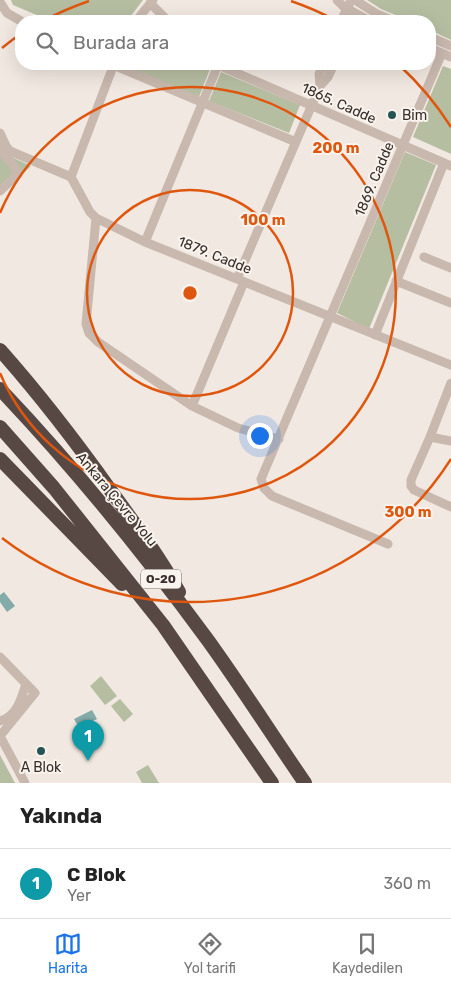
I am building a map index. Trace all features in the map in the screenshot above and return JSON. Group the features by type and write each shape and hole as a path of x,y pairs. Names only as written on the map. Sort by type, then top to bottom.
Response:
{"highway":[{"path":"0,350 46,404 151,546 208,640"},
{"name":"Ankara Çevre Yolu","path":"0,389 84,483 208,640 304,783"},
{"name":"O-20","path":"0,427 54,488 163,625 272,783"},
{"path":"0,459 163,625"}],"street":[{"path":"337,15 337,0 349,4"},
{"path":"0,2 7,13 15,18"},
{"path":"141,15 152,2 163,15"},
{"path":"356,15 358,2 379,15"},
{"path":"436,40 451,46"},
{"name":"1869. Cadde","path":"388,544 269,493 264,488 262,479 403,146 447,55"},
{"path":"0,134 10,151 71,177 110,70"},
{"path":"126,70 296,142"},
{"path":"145,242 215,70"},
{"name":"1865. Cadde","path":"228,70 447,164"},
{"path":"320,86 319,74 321,70"},
{"path":"192,406 240,280 296,142 320,86 331,70"},
{"path":"0,149 2,154 14,163 18,174 0,191"},
{"path":"374,334 447,164"},
{"name":"1879. Cadde","path":"71,177 90,212 96,218 145,242 451,365"},
{"path":"96,218 86,324 90,333 98,342 192,406 238,428 279,439"},
{"path":"424,257 451,268"},
{"path":"396,281 451,303"},
{"path":"451,384 410,486 414,490 451,508"},
{"path":"430,437 451,441"},
{"path":"0,657 35,693 0,736 25,783"},
{"path":"0,721 8,719 19,706 26,684"}],"green space":[{"path":"11,0 143,0 132,15 37,15 13,5"},
{"path":"367,0 451,0 451,40 436,33 436,15 396,15"},
{"path":"443,66 451,69 451,154 413,137"},
{"path":"133,70 210,70 199,97"},
{"path":"221,72 300,105 289,133 209,101"},
{"path":"0,145 3,153 31,166 0,195"},
{"path":"405,152 436,165 369,329 337,313"},
{"path":"101,676 117,696 105,705 90,686"},
{"path":"120,699 133,714 124,722 111,706"},
{"path":"0,755 15,783 0,783"},
{"path":"148,765 159,783 142,783 136,772"}],"water":[{"path":"4,592 15,606 7,612 0,602 0,595"},
{"path":"92,710 97,719 79,728 74,719"}],"place":[{"name":"Bim","path":"392,115"},
{"name":"A Blok","path":"41,751"},
{"name":"C Blok","path":"88,761"}]}
